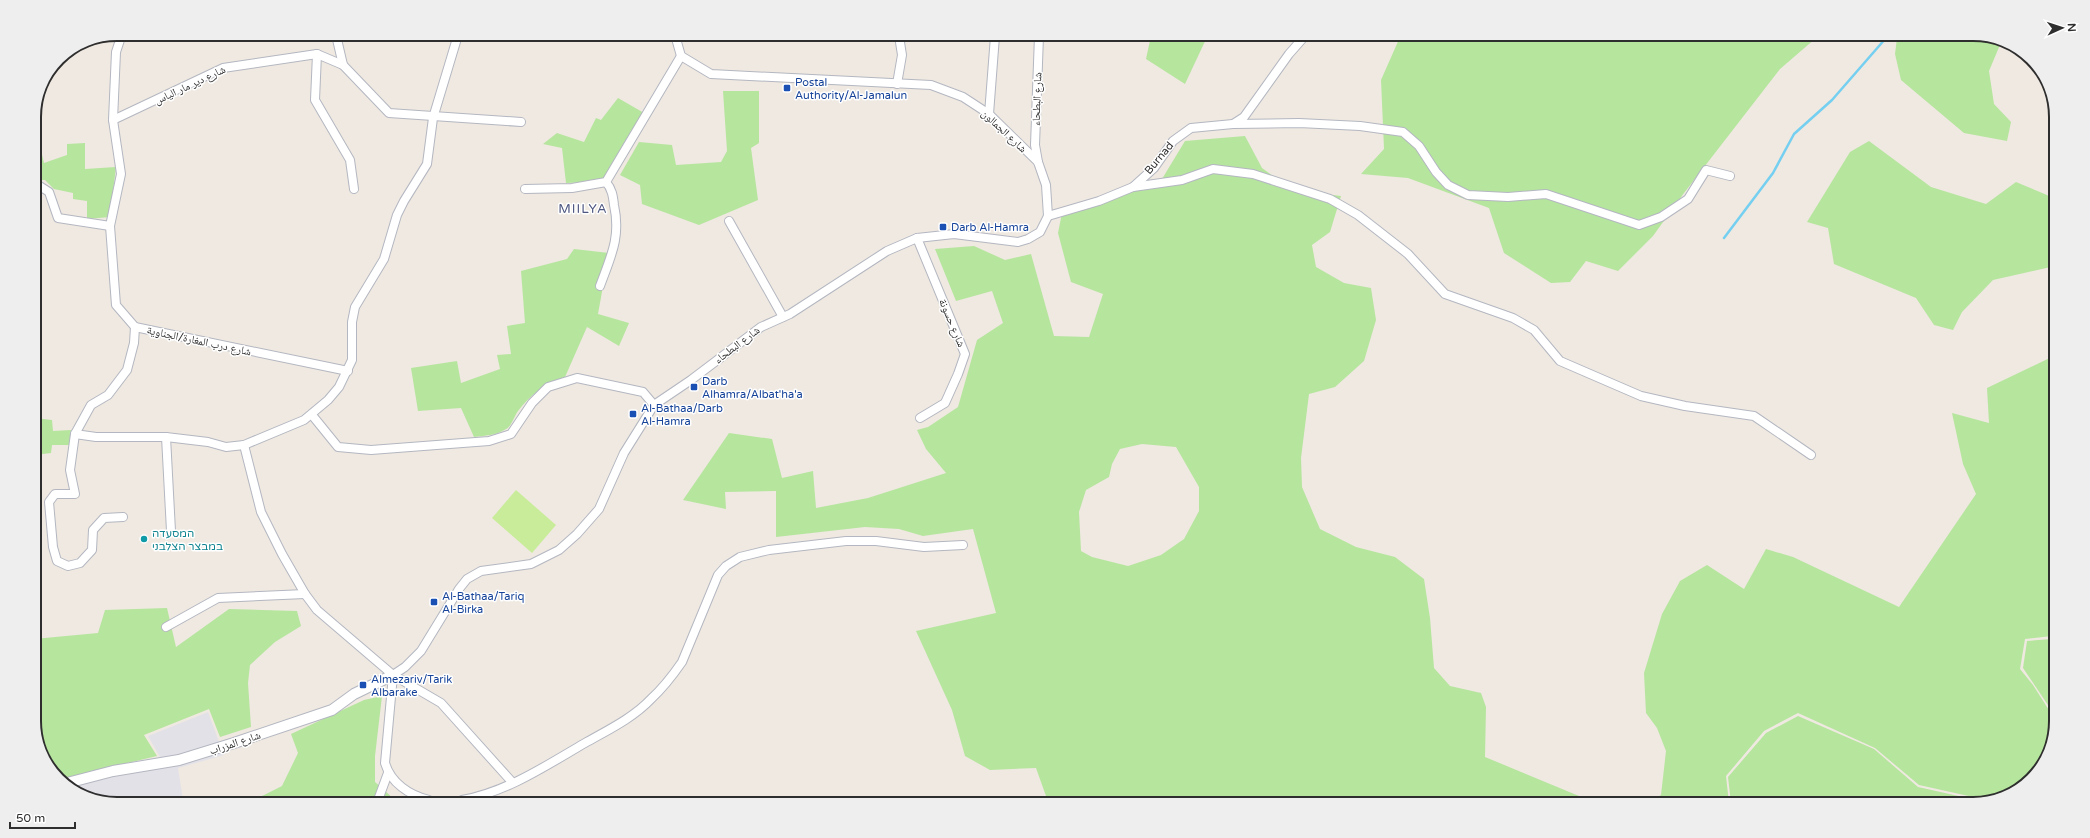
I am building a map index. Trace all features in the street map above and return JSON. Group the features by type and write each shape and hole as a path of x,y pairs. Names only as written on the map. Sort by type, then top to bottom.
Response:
{"street":[{"name":"شارع درب المغارة/الجناوية","path":"120,41 116,52 113,120 121,174 110,226 116,306 135,327 348,371"},
{"path":"338,41 343,65"},
{"path":"74,434 96,438 166,437 208,442 226,446 244,445 312,414 339,387 352,360 352,322 355,307 384,258 404,201 427,164 433,118 456,41"},
{"path":"525,189 572,188 606,182 682,56 677,41"},
{"path":"897,84 902,55 900,41"},
{"path":"989,114 995,41"},
{"name":"شارع البطحاء","path":"1038,162 1035,145 1039,41"},
{"path":"1233,124 1244,117 1289,54 1300,41"},
{"name":"شارع دير مار الياس","path":"113,120 223,68 316,54"},
{"path":"354,189 350,160 315,100 316,54 343,65 389,113 433,118 521,122"},
{"name":"شارع الجمالون","path":"682,56 711,74 897,84 931,84 964,97 989,114 1038,162 1046,185 1048,216"},
{"name":"Burnad","path":"1048,216 1099,201 1133,187 1154,168 1173,141 1191,128 1233,124 1299,123 1352,126 1403,132 1419,146 1436,172 1448,185 1468,195 1508,197 1546,194 1639,225 1661,217 1688,199 1706,170 1730,176"},
{"path":"1133,187 1182,180 1213,169 1253,174 1330,199 1358,215 1408,254 1445,294 1514,318 1534,330 1560,361 1641,396 1685,406 1754,416 1811,455"},
{"path":"600,286 615,242 618,222 611,188 606,182"},
{"path":"41,187 49,192 58,218 110,226"},
{"name":"شارع البطحاء","path":"392,675 405,667 421,651 459,589 467,579 481,571 531,564 559,550 577,534 599,509 624,452 654,405 663,397 691,380 761,327 784,317 887,251 917,238 954,234 1018,242 1028,239 1040,232 1048,216"},
{"path":"729,221 784,317"},
{"name":"شارع حسونة","path":"917,238 965,354 945,403 920,418"},
{"path":"123,517 104,518 93,530 92,550 80,563 68,566 57,561 53,547 49,502 54,494 75,494 70,470 74,434 90,405 108,395 127,370 134,343 135,327"},
{"path":"312,414 338,447 371,450 489,441 511,434 532,403 548,387 577,378 643,392 654,405"},
{"path":"166,437 171,531"},
{"path":"244,445 261,512 282,554 305,594 317,610 392,675 441,703 512,782"},
{"path":"472,797 498,789 537,771 621,722 650,700 674,674 682,662 718,575 726,566 740,557 769,550 846,541 876,541 924,547 963,544"},
{"path":"166,627 218,598 305,594"},
{"path":"392,675 385,763 388,773 398,786 422,797"},
{"name":"شارع المزراب","path":"72,782 114,771 180,760 234,743 332,710 354,694 392,675"},
{"path":"379,797 388,773"}],"shaded area":[{"path":"208,712 224,755 178,768 183,797 107,796 92,793 68,779 160,757 148,736"}],"green space":[{"path":"1150,41 1205,41 1185,84 1146,59"},
{"path":"1398,41 1813,41 1780,69 1684,193 1653,236 1618,271 1586,261 1570,282 1551,283 1504,253 1489,208 1408,178 1361,174 1384,149 1381,80"},
{"path":"1897,41 1978,41 2000,46 1989,71 1994,104 2011,122 2007,141 1964,133 1901,80 1895,54"},
{"path":"723,91 759,91 759,143 751,148 758,200 699,225 642,204 640,185 620,175 639,142 672,145 676,165 721,162 727,151"},
{"path":"618,98 644,113 605,177 593,182 566,183 562,148 543,144 557,133 584,142 596,118 601,120"},
{"path":"1245,136 1262,168 1292,190 1341,196 1330,232 1312,245 1316,267 1344,283 1371,288 1376,320 1364,361 1335,387 1309,394 1301,458 1302,487 1320,529 1356,547 1395,557 1424,579 1430,618 1434,668 1450,686 1481,693 1486,707 1485,757 1582,797 1046,797 1036,768 990,770 965,756 952,710 916,631 996,613 973,529 923,536 899,529 865,527 776,537 776,491 725,492 726,509 683,500 729,433 772,439 782,478 813,471 816,508 868,498 946,473 926,449 917,430 928,427 958,407 977,340 1003,323 992,291 956,301 935,249 974,246 1005,260 1031,254 1054,336 1089,337 1103,294 1071,282 1058,233 1062,213 1140,182 1162,179 1185,141","holes":["1142,444 1176,447 1199,487 1199,511 1184,539 1161,555 1128,566 1092,557 1081,551 1079,512 1086,490 1109,477 1112,464 1120,449"]},
{"path":"1869,141 1931,187 1986,204 2016,182 2047,195 2049,197 2049,267 1993,280 1962,312 1953,330 1934,325 1916,298 1834,264 1828,228 1807,222 1850,152"},
{"path":"85,143 85,169 116,167 110,217 87,219 87,201 73,199 73,193 54,189 45,180 41,180 41,150 44,163 67,155 67,144"},
{"path":"574,249 609,253 598,314 629,323 619,346 587,327 565,377 545,386 533,395 518,411 508,428 499,433 474,437 461,408 418,411 411,368 457,361 461,383 500,369 497,355 511,354 507,326 525,323 521,271 567,259"},
{"path":"2049,358 2049,636 2025,639 2020,669 2033,685 2049,710 2049,726 2048,736 2041,755 2027,775 2007,789 1998,793 1973,797 1919,785 1875,748 1798,713 1764,731 1726,776 1728,797 1657,797 1661,795 1666,751 1657,728 1646,713 1644,673 1662,614 1680,581 1707,565 1744,589 1766,549 1793,557 1899,607 1976,494 1963,464 1952,413 1989,423 1987,388"},
{"path":"41,419 52,420 53,431 71,430 69,445 52,445 51,453 41,454"},
{"path":"516,490 556,525 532,553 492,518"},
{"path":"167,608 176,647 229,609 297,611 301,626 275,642 250,665 248,683 251,727 220,737 209,709 144,735 157,756 67,778 51,759 42,736 41,638 98,633 105,610"},
{"path":"2049,639 2049,707 2023,668 2027,641"},
{"path":"382,696 375,756 375,782 392,797 260,797 282,786 298,753 291,734 364,700"},
{"path":"1798,716 1874,749 1918,787 1963,797 1730,797 1728,777 1766,733"}],"waterway":[{"path":"1724,238 1773,173 1794,134 1832,100 1883,41"}],"place":[{"name":"Postal Authority/Al-Jamalun","path":"787,88"},
{"name":"Darb Al-Hamra","path":"943,227"},
{"name":"Darb Alhamra/Albat'ha'a","path":"694,387"},
{"name":"Al-Bathaa/Darb Al-Hamra","path":"633,414"},
{"name":"המסעדה במבצר הצלבני","path":"144,539"},
{"name":"Al-Bathaa/Tariq Al-Birka","path":"434,602"},
{"name":"Almezariv/Tarik Albarake","path":"363,685"}],"district":[{"name":"MIILYA","path":"583,209"}]}
